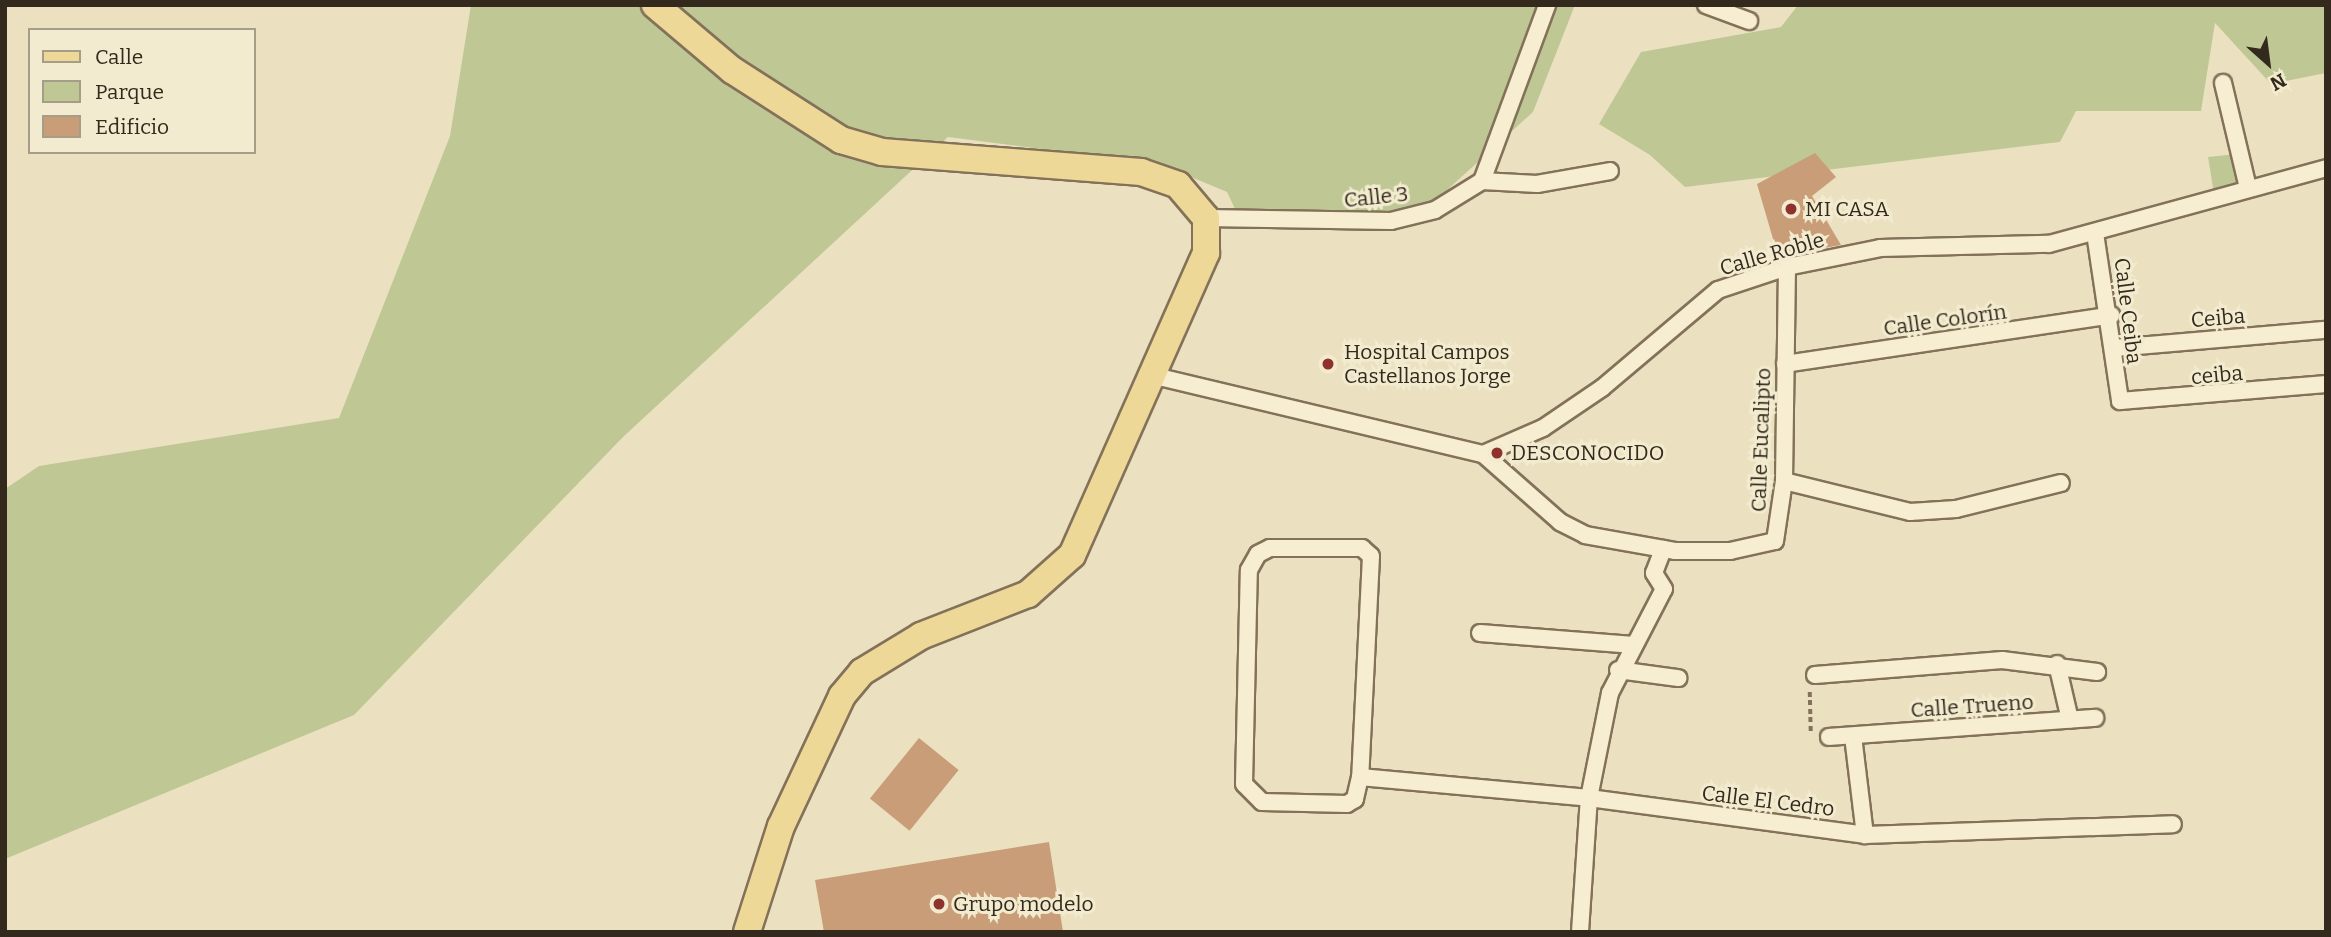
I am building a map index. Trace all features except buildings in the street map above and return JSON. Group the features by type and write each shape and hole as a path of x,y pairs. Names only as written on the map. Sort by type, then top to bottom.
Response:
{"main road":[{"path":"655,5 732,70 841,140 882,152 1141,172 1178,185 1206,218 1206,253 1155,376 1072,555 1052,577 1010,603 884,655 842,696 781,826 747,932"}],"street":[{"path":"1547,5 1482,181 1537,184 1610,172"},
{"path":"1706,5 1749,21"},
{"path":"2223,83 2248,188"},
{"name":"Calle Roble","path":"1483,454 1543,428 1601,388 1718,290 1787,267 1880,248 2027,248 2095,233 2326,168"},
{"name":"Calle 3","path":"1206,218 1391,221 1435,209 1482,181"},
{"name":"Calle Ceiba","path":"2095,233 2111,315 2116,394"},
{"name":"Calle Eucalipto","path":"1483,454 1560,522 1585,535 1663,549 1730,551 1775,541 1784,481 1787,267"},
{"name":"Calle Colorín","path":"1785,364 2111,315"},
{"name":"Ceiba","path":"2114,348 2326,330"},
{"path":"1155,376 1483,454"},
{"name":"ceiba","path":"2116,394 2128,404 2326,384"},
{"path":"1784,481 1910,513 1956,509 2061,483"},
{"path":"1270,548 1362,548 1371,556 1360,778 1355,799 1347,804 1262,802 1244,784 1249,570 1258,554 1270,548"},
{"path":"1580,932 1589,798 1618,670 1664,589 1654,573 1663,549"},
{"path":"1480,633 1631,645"},
{"path":"1815,675 2002,660 2057,664 2097,672"},
{"path":"2057,664 2070,720"},
{"path":"1618,670 1678,678"},
{"name":"Calle Trueno","path":"1829,737 2095,718"},
{"path":"1853,736 1865,835"},
{"name":"Calle El Cedro","path":"1360,778 1589,798 1865,835 2173,824"}],"path":[{"path":"1815,675 1808,682 1811,734 1829,737"}],"green space":[{"path":"471,5 1575,5 1533,112 1424,211 1242,224 1227,192 1160,164 948,137 623,437 354,715 5,859 5,489 39,466 339,418 450,136"},
{"path":"1798,5 2326,5 2326,73 2271,84 2215,23 2201,111 2076,111 2060,142 1685,187 1650,155 1599,124 1641,52 1781,27"},
{"path":"2237,154 2245,185 2214,194 2208,157"}],"place":[{"name":"MI CASA","path":"1791,209"},
{"name":"Hospital Campos Castellanos Jorge","path":"1328,364"},
{"name":"DESCONOCIDO","path":"1497,453"},
{"name":"Grupo modelo","path":"939,904"}]}
